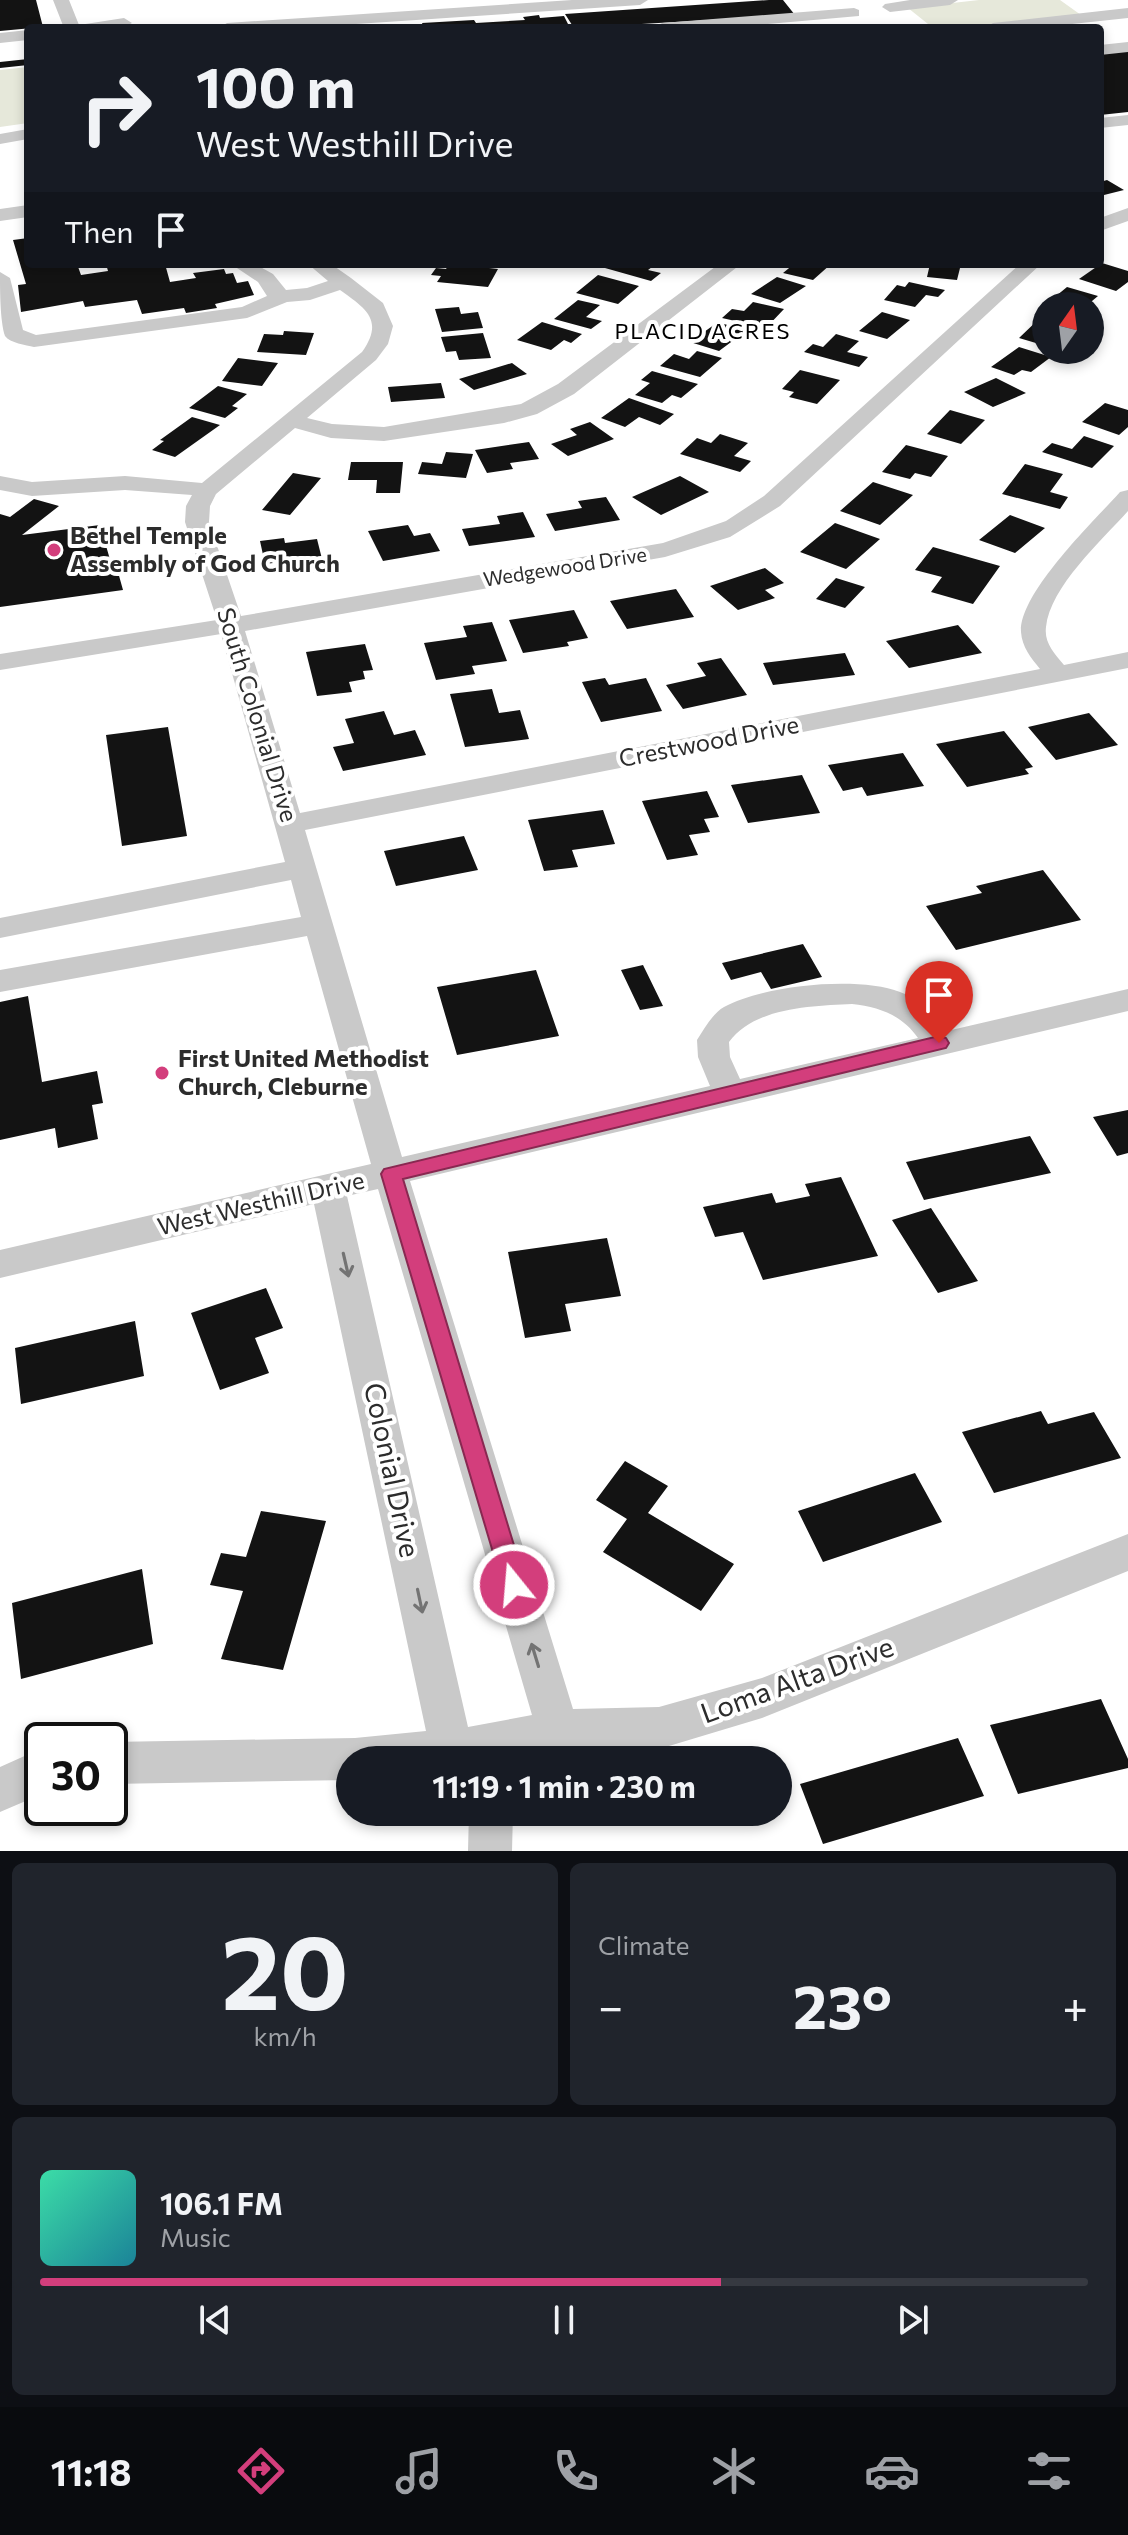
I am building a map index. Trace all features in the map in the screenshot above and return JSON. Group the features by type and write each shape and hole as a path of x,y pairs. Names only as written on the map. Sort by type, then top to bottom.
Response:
{"street":[{"path":"61,0 70,24"},
{"path":"283,24 640,0"},
{"path":"733,24 858,17 840,0"},
{"path":"886,3 950,0"},
{"path":"1075,0 1126,36"},
{"path":"886,3 908,21"},
{"path":"1028,24 1128,13"},
{"path":"1104,34 1126,36"},
{"path":"0,38 24,35"},
{"path":"1104,48 1126,36"},
{"path":"0,52 24,49"},
{"path":"1104,123 1128,120"},
{"path":"0,139 24,135"},
{"path":"0,215 24,212"},
{"path":"1104,222 1128,214"},
{"path":"248,268 266,278 274,291 283,296"},
{"path":"290,420 331,431 384,434 504,416 529,409 566,389 726,268"},
{"name":"Wedgewood Drive","path":"0,662 665,550 734,529 772,501 1027,268"},
{"path":"0,278 14,334 34,341 247,312 283,296 300,296 337,271 376,307 381,316 383,334 369,356 207,490 124,483 42,491 22,490 0,483"},
{"name":"South Colonial Drive","path":"207,490 198,506 197,522 231,625 391,1174"},
{"path":"1057,673 1034,642 1033,623 1037,609 1048,590 1128,497"},
{"name":"Crestwood Drive","path":"290,824 1128,660"},
{"path":"0,928 303,868"},
{"path":"0,981 319,924"},
{"path":"730,1094 714,1057 713,1040 733,1016 778,1003 835,992 885,997 925,1019 939,1043"},
{"name":"West Westhill Drive","path":"0,1264 1128,1000"},
{"path":"391,1174 558,1730"},
{"name":"Colonial Drive","path":"328,1189 451,1746"},
{"name":"Loma Alta Drive","path":"513,1746 558,1730 659,1728 762,1698 1128,1552"},
{"name":"Loma Alta Drive","path":"128,1761 223,1763 336,1759"},
{"path":"0,1790 24,1778"},
{"path":"490,1851 491,1826"}],"shaded area":[{"path":"979,0 1060,0 1081,15 1001,24 928,24 908,8"},
{"path":"24,67 24,124 0,127 0,70"}],"building":[{"path":"0,0 36,0 42,24 24,24 24,29 0,31"},
{"path":"783,0 795,15 642,24 571,24 565,14"},
{"path":"564,16 568,24 422,23 525,20 523,17"},
{"path":"1128,52 1128,112 1104,115 1104,54"},
{"path":"24,59 24,65 0,68 0,62"},
{"path":"1107,180 1124,190 1104,195 1104,181"},
{"path":"24,239 24,268 78,268 81,275 108,271 107,268 166,268 170,282 196,278 193,273 224,269 226,274 233,273 237,283 248,281 254,295 215,304 217,308 186,313 184,308 142,314 137,300 85,307 83,301 21,312 18,285 26,284 13,240"},
{"path":"1104,264 1128,271 1128,282 1116,291 1079,279 1095,268 1104,268"},
{"path":"436,268 498,269 488,287 437,282 441,276 431,275"},
{"path":"605,268 651,268 648,270 661,273 651,281"},
{"path":"789,268 826,268 813,280 783,273"},
{"path":"929,268 960,268 957,280 927,277"},
{"path":"598,275 639,286 618,304 576,293"},
{"path":"777,277 806,286 780,303 751,294"},
{"path":"909,282 945,290 938,297 926,295 915,307 884,300 897,285 905,287"},
{"path":"1067,287 1084,292 1061,292"},
{"path":"578,300 600,305 586,317 602,321 591,329 554,319"},
{"path":"753,302 784,309 766,328 722,318 732,309 744,311"},
{"path":"459,307 461,314 478,312 483,328 442,332 435,309"},
{"path":"882,312 910,320 887,339 859,331"},
{"path":"542,322 582,334 571,343 564,340 551,350 517,340"},
{"path":"718,322 746,331 719,351 690,342"},
{"path":"1032,326 1032,342 1019,338"},
{"path":"284,331 314,333 306,355 257,352 264,334 283,335"},
{"path":"483,333 491,358 459,360 456,351 446,352 441,337"},
{"path":"836,334 859,341 847,352 868,357 859,367 804,352 813,344 823,347"},
{"path":"1019,347 1032,351 1032,364 1042,364 1031,372 1022,370 1014,375 991,367"},
{"path":"697,351 722,358 700,377 660,366 674,354 689,359"},
{"path":"238,358 278,363 262,386 222,381"},
{"path":"512,363 527,374 474,390 459,379"},
{"path":"800,370 840,380 817,404 789,397 794,392 782,389"},
{"path":"652,371 698,384 681,398 672,395 662,403 635,395 650,383 641,380"},
{"path":"996,378 1026,393 993,407 964,392"},
{"path":"441,383 445,398 391,402 388,387"},
{"path":"218,386 247,394 232,406 238,408 225,418 189,408"},
{"path":"629,398 674,414 660,425 639,417 625,427 601,418"},
{"path":"1105,403 1128,410 1128,427 1119,435 1082,422"},
{"path":"950,410 985,420 961,444 927,434"},
{"path":"192,417 220,425 175,457 152,450 164,441 160,440"},
{"path":"590,422 614,439 568,456 551,444 577,435 570,429"},
{"path":"720,434 748,443 734,456 751,461 740,472 680,454 697,438 711,443"},
{"path":"1084,436 1114,446 1092,468 1042,452 1052,443 1072,449"},
{"path":"529,442 539,459 510,463 513,469 487,473 475,450"},
{"path":"906,445 948,456 931,477 915,473 910,479 882,472"},
{"path":"446,452 473,454 466,478 418,474 422,462 442,464"},
{"path":"351,462 403,462 400,493 376,493 377,480 348,480"},
{"path":"1025,464 1063,474 1050,492 1068,497 1060,509 1002,494"},
{"path":"293,473 321,478 290,515 262,510"},
{"path":"680,476 709,492 661,515 632,497"},
{"path":"873,482 913,495 880,525 840,511"},
{"path":"606,497 620,520 555,531 546,514 582,508 578,501"},
{"name":"Bethel Temple Assembly of God Church","path":"34,499 59,506 22,535 100,525 123,590 0,607 0,514 10,517"},
{"path":"523,512 535,537 469,546 462,529 500,524 497,516"},
{"path":"1010,515 1045,528 1015,553 979,540"},
{"path":"835,523 880,539 846,569 800,552"},
{"path":"408,525 414,536 430,533 440,551 383,561 368,531"},
{"path":"284,538 285,543 317,539 325,571 300,574 297,560 265,564 260,541"},
{"path":"933,547 1000,566 973,604 931,592 942,577 915,570"},
{"path":"765,568 784,583 765,590 775,598 738,610 710,586"},
{"path":"836,578 865,587 845,608 816,599"},
{"path":"676,589 694,617 627,629 610,601"},
{"path":"574,610 588,638 567,642 569,646 523,653 509,620"},
{"path":"492,622 507,661 472,666 475,674 436,680 424,643 467,637 463,626"},
{"path":"958,625 982,653 909,668 886,641"},
{"path":"365,644 373,670 363,671 365,679 349,682 352,692 317,696 306,652"},
{"path":"845,653 855,675 773,685 763,663"},
{"path":"721,658 747,695 683,709 666,685 706,676 697,663"},
{"path":"605,678 609,685 646,678 662,711 601,722 582,682"},
{"path":"492,689 499,713 520,710 529,739 465,747 450,694"},
{"path":"384,711 394,735 415,730 426,755 343,771 333,747 354,743 345,719"},
{"path":"1089,713 1118,745 1056,760 1028,727"},
{"path":"168,727 187,836 122,846 106,735"},
{"path":"1004,731 1033,767 1025,769 1029,774 967,787 936,744"},
{"path":"903,753 924,786 867,796 862,787 843,791 828,765"},
{"path":"802,775 820,813 748,823 731,785"},
{"path":"707,791 719,817 704,819 710,832 689,835 698,855 667,860 642,801"},
{"path":"603,810 615,844 572,850 578,867 544,871 528,820"},
{"path":"464,836 478,870 396,886 384,851"},
{"path":"1043,870 1081,920 956,950 926,906 982,893 976,886"},
{"path":"803,944 822,977 771,989 761,972 731,980 722,963"},
{"path":"643,965 663,1006 640,1010 621,970"},
{"path":"536,970 559,1036 457,1055 437,987"},
{"path":"28,996 42,1082 97,1071 103,1103 92,1105 98,1139 58,1148 55,1128 0,1140 0,1002"},
{"path":"1128,1110 1128,1153 1117,1156 1093,1117"},
{"path":"1030,1136 1051,1173 924,1200 906,1162"},
{"path":"841,1177 878,1256 763,1280 743,1232 715,1237 703,1207 772,1193 776,1203 810,1196 805,1184"},
{"path":"931,1208 978,1281 938,1293 892,1220"},
{"path":"607,1238 621,1296 565,1304 571,1331 525,1338 508,1252"},
{"path":"266,1288 283,1328 255,1338 269,1373 220,1390 191,1313"},
{"path":"135,1321 144,1376 21,1404 15,1348"},
{"path":"1041,1411 1048,1424 1094,1412 1121,1458 994,1493 962,1432"},
{"path":"625,1461 668,1486 648,1513 734,1564 701,1611 603,1552 627,1519 596,1500"},
{"path":"915,1473 942,1522 823,1562 798,1511"},
{"path":"261,1511 326,1521 283,1670 221,1659 243,1591 210,1585 221,1553 246,1557"},
{"path":"142,1569 153,1644 21,1679 12,1603"},
{"path":"1101,1699 1128,1759 1128,1768 1018,1794 990,1725"},
{"path":"958,1738 984,1796 823,1844 800,1784"}],"place":[{"name":"Bethel Temple Assembly of God Church","path":"54,550"},
{"name":"First United Methodist Church, Cleburne","path":"162,1073"}],"district":[{"name":"PLACID ACRES","path":"703,331"}],"route":[{"path":"514,1585 391,1174 939,1043"}]}
